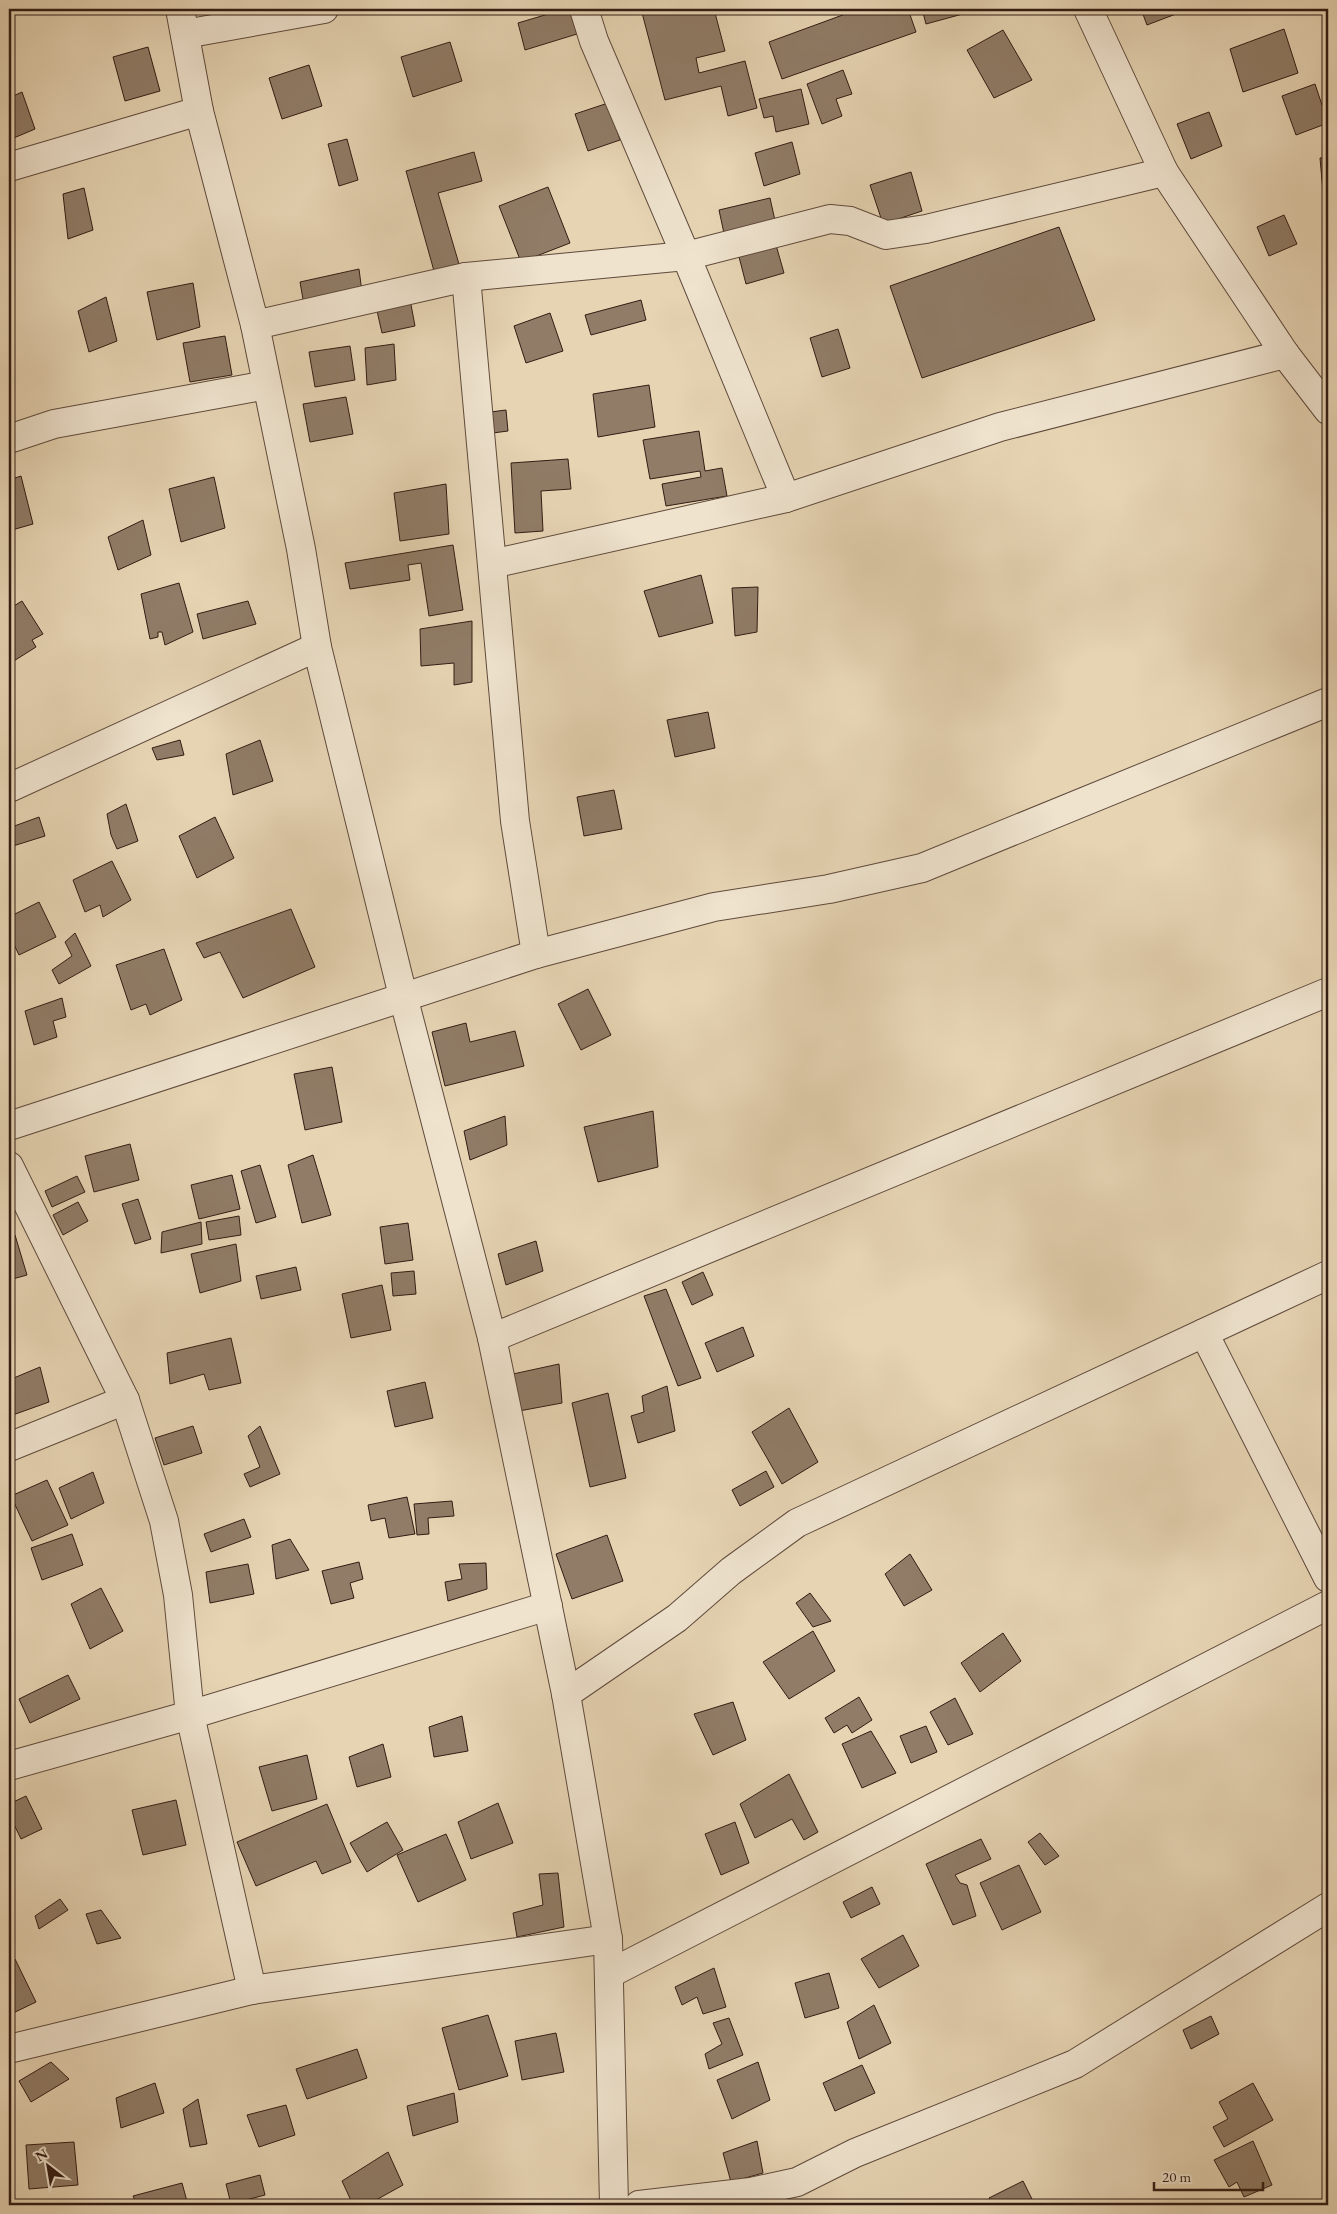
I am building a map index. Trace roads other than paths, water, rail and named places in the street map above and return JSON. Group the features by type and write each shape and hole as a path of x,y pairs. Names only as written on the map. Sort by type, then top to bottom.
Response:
{"street":[{"path":"324,9 182,21 198,110 255,325 301,549 316,647 403,996 492,1338 566,1694 608,1939 614,2205"},
{"path":"584,9 594,42 686,256 786,498"},
{"path":"1088,9 1164,172 1285,354 1328,410"},
{"path":"9,167 198,110"},
{"path":"255,325 466,276 686,256 830,219 850,222 886,235 926,229 1164,172"},
{"path":"466,276 515,821 536,954"},
{"path":"492,564 786,498 1000,427 1285,354"},
{"path":"9,439 54,424 268,386"},
{"path":"9,788 316,647"},
{"path":"9,1126 536,954 714,907 829,889 922,868 1328,702"},
{"path":"492,1338 1328,992"},
{"path":"9,1166 125,1400 164,1521 178,1595 190,1715 252,1990"},
{"path":"566,1694 678,1618 731,1571 797,1523 1328,1275"},
{"path":"1204,1333 1328,1578"},
{"path":"9,1447 125,1400"},
{"path":"609,1974 1328,1605"},
{"path":"9,1766 190,1715 548,1606"},
{"path":"639,2205 751,2192 797,2182 855,2153 1075,2064 1328,1907"},
{"path":"9,2049 252,1990 608,1939"}]}
